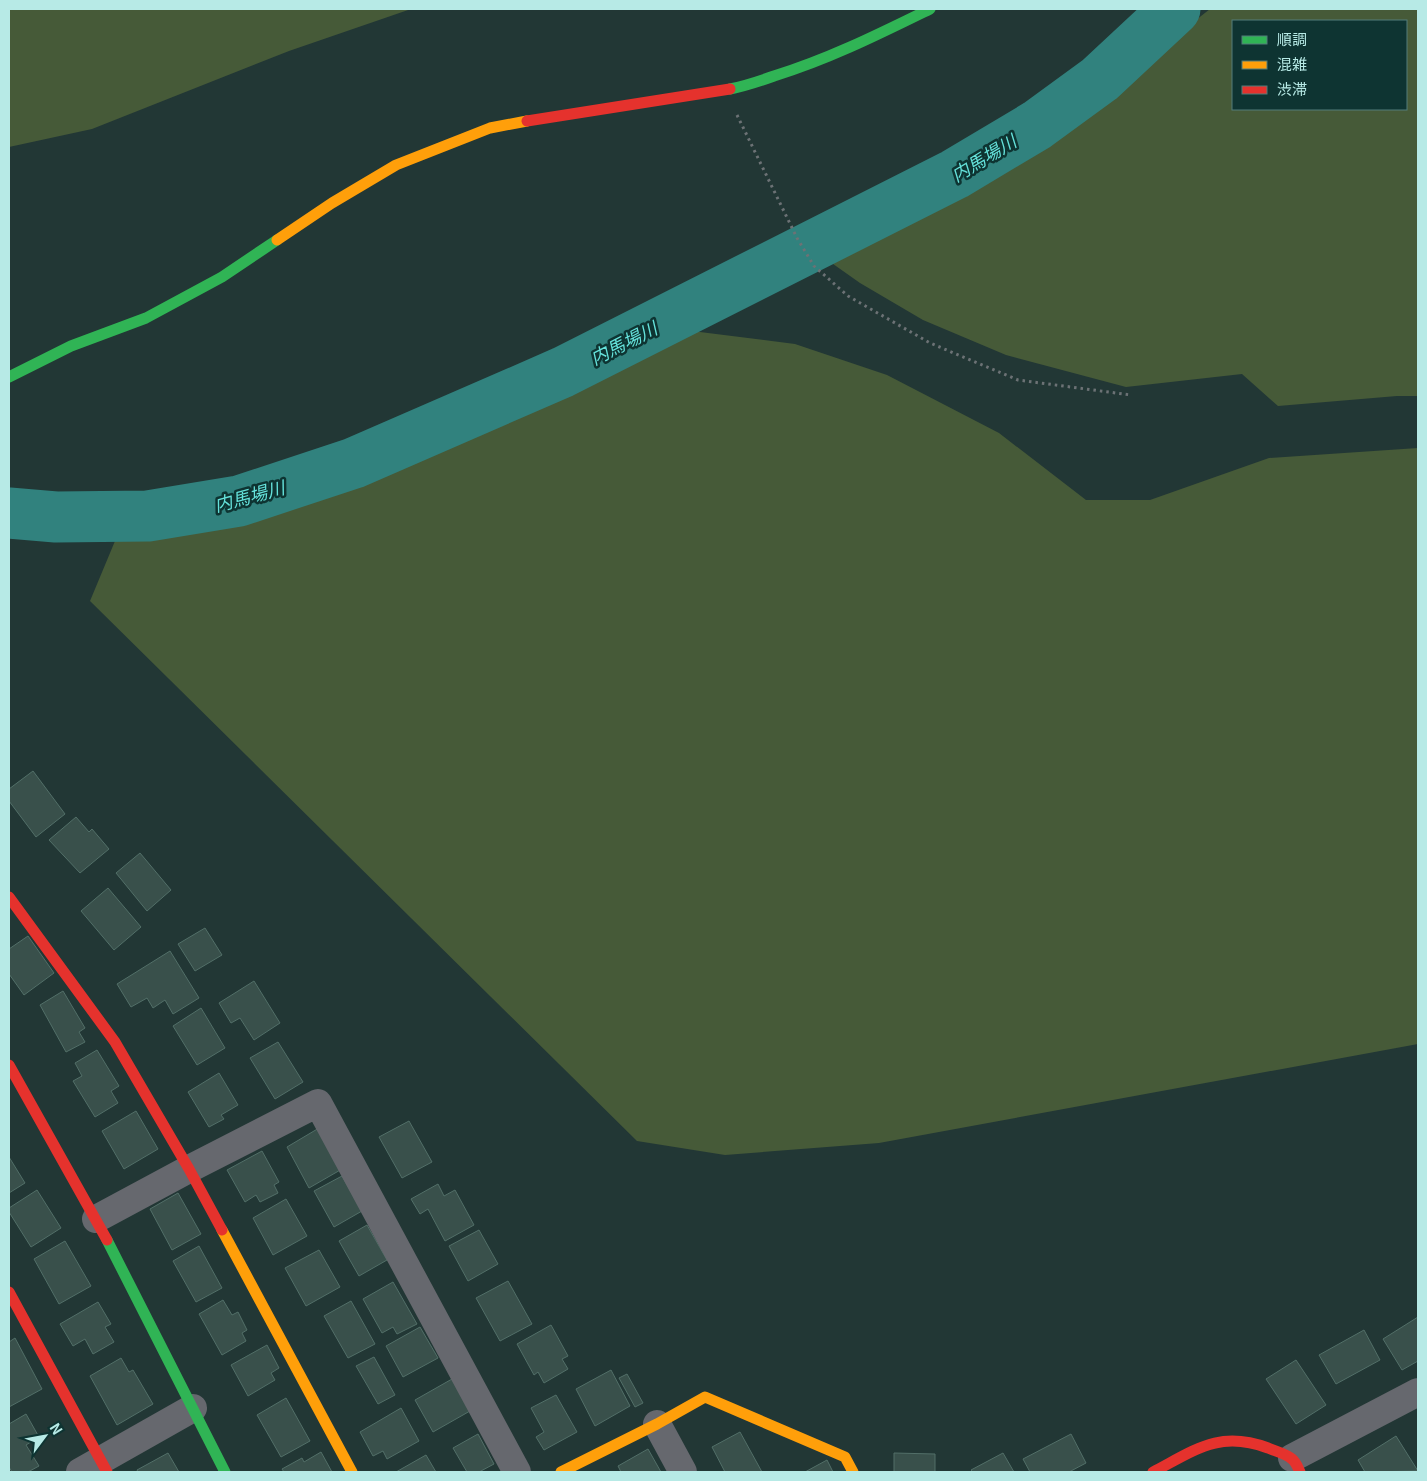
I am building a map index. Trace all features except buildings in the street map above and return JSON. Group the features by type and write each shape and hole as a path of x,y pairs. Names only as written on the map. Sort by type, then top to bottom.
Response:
{"street":[{"path":"9,377 71,346 146,318 222,277 332,203 396,165 490,128 740,87 798,69 862,43 930,9"},
{"path":"9,897 115,1042 189,1169 352,1472"},
{"path":"9,1065 96,1219 226,1472"},
{"path":"96,1219 318,1103 516,1472"},
{"path":"9,1292 96,1468 193,1408"},
{"path":"1153,1472 1185,1465 1214,1441 1234,1440 1254,1444 1296,1465 1418,1392"},
{"path":"561,1472 657,1424 705,1397 845,1457 853,1472"},
{"path":"657,1424 683,1472"}],"path":[{"path":"724,90 797,238 814,266 848,296 930,343 1018,380 1131,395"}],"green space":[{"path":"9,9 411,9 289,51 92,129 9,147"},
{"path":"1210,9 1418,9 1418,396 1278,406 1242,374 1126,387 1006,355 923,320 860,283 826,259 1075,115"},
{"path":"684,330 795,344 887,375 999,433 1086,500 1150,500 1269,458 1418,448 1418,1044 879,1143 725,1155 637,1141 90,601 120,529 268,505 361,476 456,438 526,406 571,380 644,351"}],"waterway":[{"name":"内馬場川","path":"9,513 56,517 148,516 239,501 354,463 563,372 955,174 1037,125 1100,79 1175,9"}],"traffic: fast":[{"path":"730,89 758,82 814,62 854,46 930,9"},
{"path":"9,377 71,346 146,318 222,277 277,240"},
{"path":"107,1240 225,1472"}],"traffic: slow":[{"path":"277,240 332,203 396,165 490,128 527,121"},
{"path":"222,1230 352,1472"},
{"path":"561,1472 657,1424 705,1397 845,1457 853,1472"}],"traffic: jam":[{"path":"527,121 730,89"},
{"path":"9,897 115,1042 222,1230"},
{"path":"9,1065 107,1240"},
{"path":"9,1292 107,1472"},
{"path":"1153,1472 1182,1456 1208,1445 1235,1441 1251,1443 1284,1454 1293,1460 1300,1472"}]}
